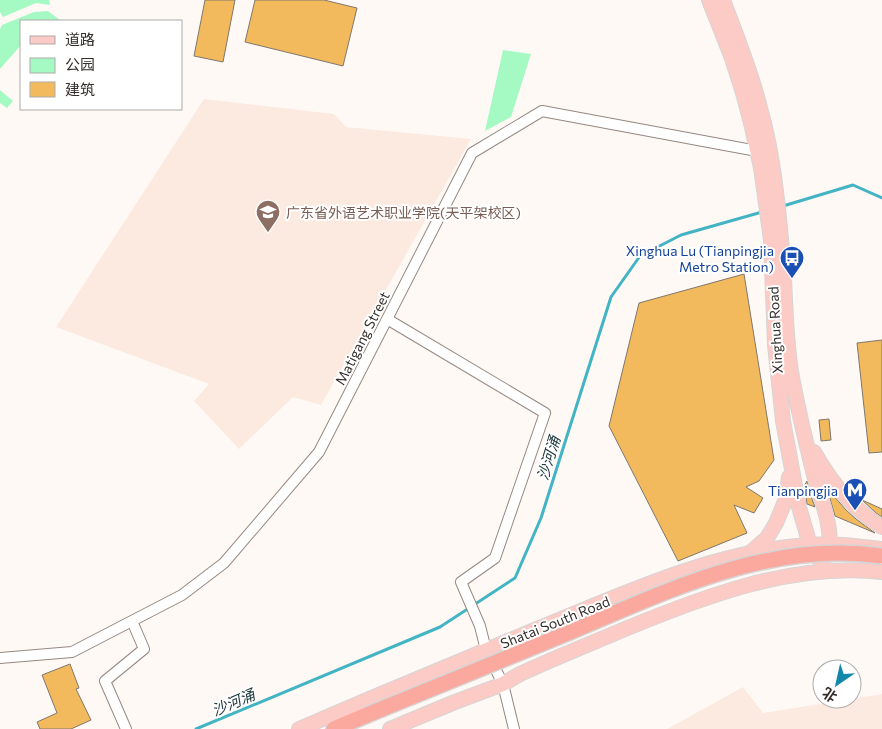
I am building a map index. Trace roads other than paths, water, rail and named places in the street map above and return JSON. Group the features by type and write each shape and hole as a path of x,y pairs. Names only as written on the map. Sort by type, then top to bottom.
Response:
{"highway":[{"path":"334,729 635,604 708,576 737,567 806,554 845,553 882,556"}],"main road":[{"name":"Xinghua Road","path":"709,0 735,67 770,191"},
{"name":"Xinghua Road","path":"723,0 760,105 770,153 770,191 789,353 805,436 826,515 820,545 827,571"},
{"name":"Xinghua Road","path":"776,240 775,345 783,421 799,507 820,545 827,571"},
{"path":"805,436 826,473 843,494 859,510 882,527"},
{"path":"749,553 766,538 776,523 786,499 791,464"},
{"path":"820,545 853,545 882,549"},
{"name":"Shatai South Road","path":"300,729 486,650 698,566 749,553 820,545"},
{"path":"390,729 503,684 551,660 646,621 732,590 794,575 827,571 882,572"}],"street":[{"name":"Matigang Street","path":"0,658 72,652 182,595 224,563 319,452 472,153 542,111 758,151"},
{"path":"387,319 545,413 495,558 461,582 480,626 486,650 503,684 514,729"},
{"path":"126,729 105,681 144,649 132,621"}],"waterway":[{"name":"沙河涌","path":"783,206 853,185 882,198"},
{"name":"沙河涌","path":"196,729 440,627 515,578 541,518 611,297 640,256 681,235 762,212"}],"place":[{"name":"广东省外语艺术职业学院(天平架校区)","path":"268,233"},
{"name":"Xinghua Lu (Tianpingjia Metro Station)","path":"792,279"},
{"name":"Tianpingjia","path":"855,511"}]}
